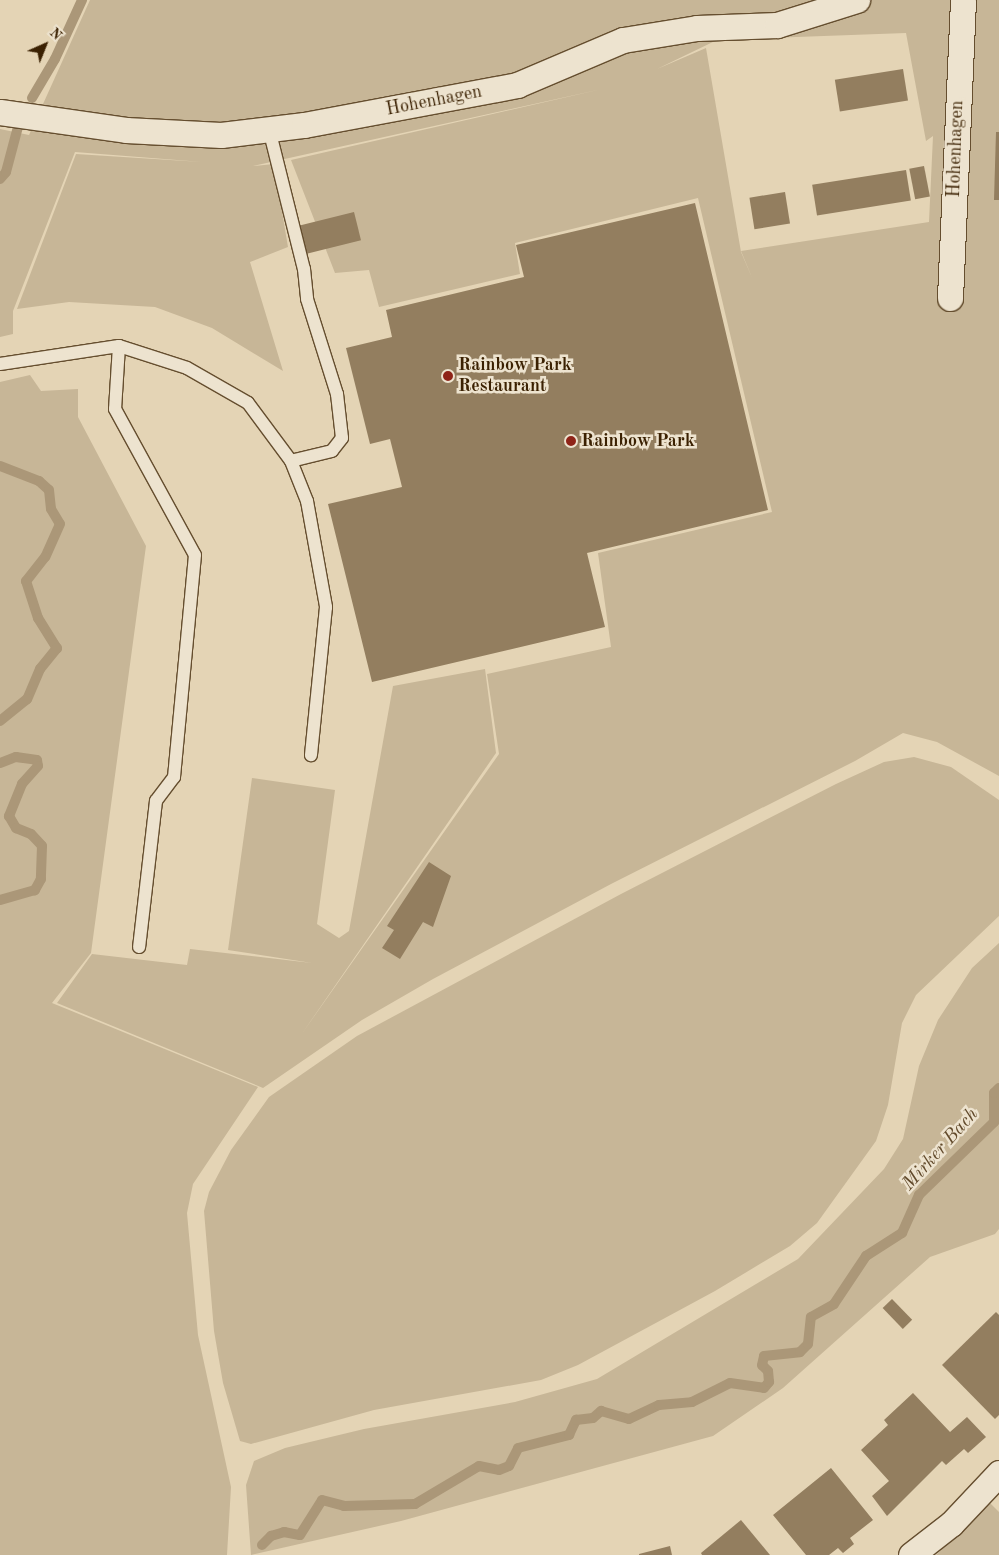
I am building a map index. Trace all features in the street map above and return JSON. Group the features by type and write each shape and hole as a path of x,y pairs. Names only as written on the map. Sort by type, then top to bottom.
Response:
{"street":[{"name":"Hohenhagen","path":"0,112 126,130 221,135 269,130 517,85 623,40 697,28 777,25 857,0"},
{"name":"Hohenhagen","path":"950,298 963,0"},
{"path":"911,1555 951,1524 999,1473"}],"lane":[{"path":"269,130 304,269 307,300 337,394 342,438 332,451 291,461"},
{"path":"119,346 114,409 195,555 174,777 156,802 139,947"},
{"path":"0,364 119,346 187,368 248,403 291,461 307,501 326,607 311,756"}],"shaded area":[{"path":"90,0 999,0 999,776 937,742 903,733 855,761 611,884 433,979 362,1020 263,1088 57,1003 92,954 187,965 190,949 312,963 228,950 252,778 335,790 317,924 339,938 349,931 393,686 485,669 496,753 301,1035 499,754 487,674 611,647 598,553 772,512 698,198 515,243 520,274 379,307 369,270 335,273 291,160 602,89 253,166 274,164 288,247 250,262 283,371 212,328 155,307 69,302 17,309 76,154 202,162 75,152 13,311 13,334 0,337 0,129 29,135","holes":["906,33 926,141 933,136 929,222 741,251 753,280 741,252 706,48 657,69 717,40"]},
{"path":"30,375 41,391 78,389 78,417 146,546 91,953 52,1003 258,1087 193,1184 187,1213 198,1335 231,1487 227,1555 0,1555 0,382"},
{"path":"914,757 951,767 999,800 999,916 916,995 902,1023 888,1105 876,1141 817,1223 790,1246 715,1291 578,1365 541,1380 374,1410 251,1444 240,1441 223,1383 214,1331 204,1211 209,1192 231,1150 269,1097 357,1036 621,894 836,784 884,762"},
{"path":"999,943 999,1229 995,1234 930,1257 783,1388 713,1436 401,1521 251,1555 246,1485 254,1461 285,1448 364,1429 515,1402 597,1379 798,1259 884,1169 903,1139 919,1066 938,1020 972,968"},
{"path":"989,1502 999,1512 999,1555 936,1555"}],"building":[{"path":"903,69 908,101 840,111 835,80"},
{"path":"996,132 999,132 999,200 994,200"},
{"path":"924,166 930,196 915,199 909,169"},
{"path":"906,170 911,201 817,215 812,185"},
{"path":"785,192 790,224 754,229 749,198"},
{"name":"Rainbow Park","path":"695,203 768,510 587,553 605,627 372,682 328,504 402,487 390,439 370,444 346,348 392,337 386,310 524,277 516,245"},
{"path":"354,212 361,240 306,254 299,226"},
{"path":"429,862 451,876 433,927 423,922 400,959 382,948 394,930 387,926"},
{"path":"892,1299 912,1320 903,1329 883,1308"},
{"path":"996,1312 999,1315 999,1415 995,1419 942,1365"},
{"path":"913,1393 950,1432 967,1417 986,1437 968,1453 964,1449 946,1465 942,1461 887,1516 872,1496 889,1481 861,1450 888,1425 884,1420"},
{"path":"831,1468 873,1520 850,1538 854,1544 843,1553 838,1548 829,1555 806,1555 773,1515"},
{"path":"741,1520 770,1555 702,1555 701,1553"},
{"path":"670,1546 672,1555 639,1555 639,1554"}],"waterway":[{"path":"32,98 55,59 82,0"},
{"path":"0,179 6,172 18,127"},
{"path":"0,466 39,481 49,490 51,509 60,524 45,557 26,581 38,618 57,648 40,669 27,699 0,721"},
{"path":"0,763 16,757 37,760 38,766 22,784 9,816 16,828 31,834 42,846 41,879 35,890 0,900"},
{"name":"Mirker Bach","path":"262,1545 271,1536 284,1532 300,1535 322,1500 344,1506 415,1504 479,1466 499,1470 509,1466 518,1448 569,1435 576,1420 593,1418 601,1411 629,1419 659,1405 692,1402 730,1383 764,1388 769,1382 768,1371 762,1365 764,1356 800,1352 808,1344 811,1317 834,1304 866,1256 902,1233 919,1195 994,1122 994,1093 999,1088"}],"place":[{"name":"Rainbow Park Restaurant","path":"448,376"},
{"name":"Rainbow Park","path":"571,441"}]}
